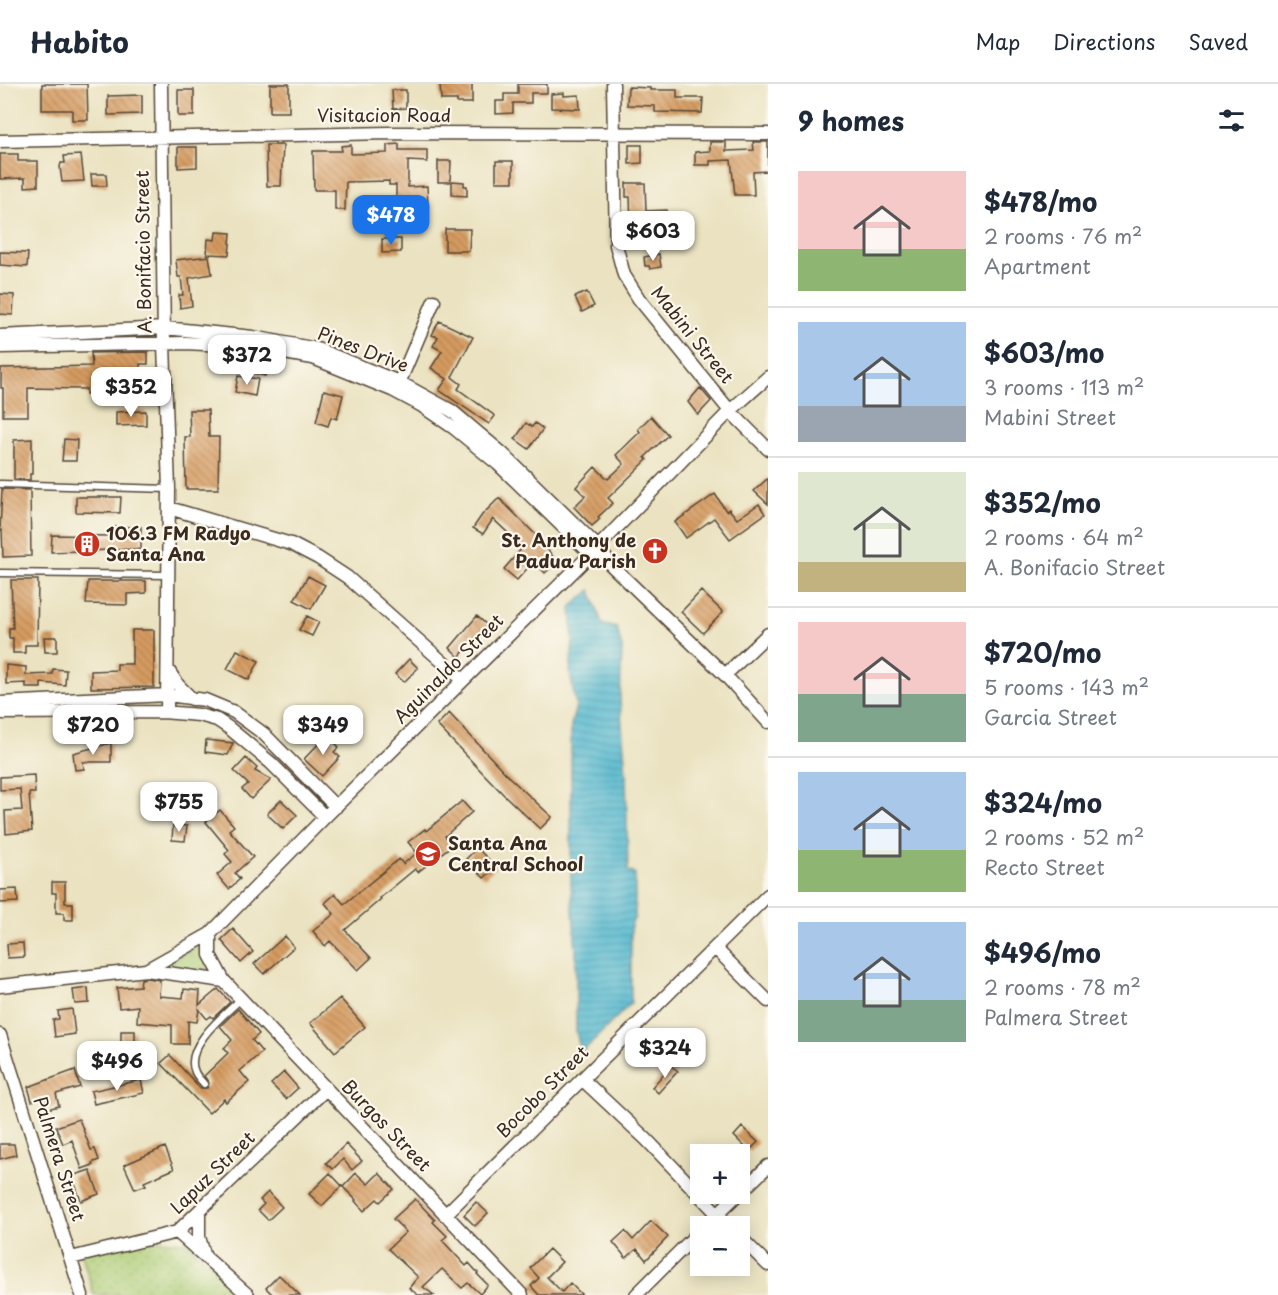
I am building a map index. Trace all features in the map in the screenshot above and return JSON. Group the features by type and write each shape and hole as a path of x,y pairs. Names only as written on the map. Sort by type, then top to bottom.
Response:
{"street":[{"name":"A. Bonifacio Street","path":"161,84 164,344 169,489 168,712"},
{"name":"Mabini Street","path":"613,84 616,245 624,274 639,299 730,411 768,449"},
{"name":"Visitacion Road","path":"0,141 389,133 768,135"},
{"path":"398,387 434,301"},
{"name":"Pines Drive","path":"0,336 165,328 253,338 317,349 398,387"},
{"name":"Pines Drive","path":"0,347 164,344 244,346 313,358 426,395 460,418 502,453 595,550 725,675 768,722"},
{"name":"Aguinaldo Street","path":"0,986 146,970 210,934 595,550 730,411 768,377"},
{"path":"169,508 291,544 318,558 347,577 463,680"},
{"path":"725,675 768,634"},
{"path":"168,670 178,685 192,699"},
{"path":"0,703 168,695 205,700 234,712 264,734 336,807"},
{"path":"0,712 168,712 199,715 217,720 271,763 325,817"},
{"name":"Bocobo Street","path":"445,1215 768,895"},
{"name":"Burgos Street","path":"210,934 210,955 224,981 522,1295"},
{"path":"716,949 768,1000"},
{"path":"146,970 224,981"},
{"name":"Palmera Street","path":"0,1035 82,1295"},
{"path":"582,1078 646,1139 717,1214 727,1204"},
{"name":"Lapuz Street","path":"71,1258 177,1232 326,1089"},
{"path":"750,1183 768,1166"},
{"path":"199,1211 199,1237 204,1254"},
{"path":"177,1232 248,1295"},
{"path":"636,1295 690,1241"},
{"path":"750,1247 768,1265"}],"lane":[{"path":"0,484 169,489"},
{"path":"0,573 169,575"},
{"path":"204,1084 195,1074 193,1065 203,1037 242,999"}],"green space":[{"path":"203,944 211,974 157,967"},
{"path":"140,1239 187,1242 243,1295 94,1295 81,1252"}],"water":[{"path":"591,590 602,624 617,628 622,648 620,701 626,773 628,871 635,874 635,917 631,925 631,1003 581,1053 576,1031 576,952 571,885 571,725 576,706 570,673 573,640 571,607"}],"building":[{"path":"42,84 87,84 88,120 72,120 72,110 42,110"},
{"path":"270,84 289,84 289,112 270,112"},
{"path":"440,84 472,84 472,103 441,100"},
{"path":"518,84 547,84 547,93 531,93 531,103 513,103 513,113 496,114 496,101 504,101 504,94 518,94"},
{"path":"628,87 677,90 677,98 703,98 702,113 655,112 655,106 627,105"},
{"path":"178,90 194,90 194,116 178,116"},
{"path":"392,90 406,90 406,108 393,109"},
{"path":"564,93 564,96 579,95 580,109 551,108 551,94"},
{"path":"142,95 142,114 108,115 108,96"},
{"path":"710,142 726,142 726,151 754,150 753,142 768,142 768,171 753,172 754,195 735,195 731,160 710,161 710,165 695,165 695,152 710,151"},
{"path":"399,144 399,150 427,150 427,162 408,161 408,187 427,186 428,206 408,207 408,224 394,224 396,185 389,185 389,181 346,182 345,210 335,210 335,190 314,190 313,151 342,151 341,146 351,145 351,154 387,153 387,145"},
{"path":"266,145 283,145 281,186 267,186"},
{"path":"629,145 642,145 642,163 629,164"},
{"path":"178,147 197,147 197,167 178,168"},
{"path":"0,154 18,154 18,161 38,161 38,186 25,187 25,178 0,179"},
{"path":"81,155 84,181 62,182 60,167 61,163 65,163 64,156"},
{"path":"438,161 451,161 450,182 438,182"},
{"path":"496,161 513,161 513,182 496,182"},
{"path":"91,174 106,174 107,186 92,186"},
{"path":"452,181 464,182 464,186 467,186 467,196 452,195"},
{"path":"626,183 645,183 646,211 667,210 667,224 631,224 630,197 626,197"},
{"path":"445,229 470,229 469,251 445,251"},
{"path":"216,232 231,233 229,255 207,254 208,239 215,240"},
{"path":"382,239 401,239 401,252 382,253"},
{"path":"0,252 28,253 27,267 0,265"},
{"path":"659,254 661,267 650,269 649,266 645,266 644,257"},
{"path":"209,256 212,274 189,278 192,306 180,308 179,295 183,295 176,260"},
{"path":"587,292 594,306 582,312 575,297"},
{"path":"0,294 14,295 13,315 0,314"},
{"path":"439,321 473,337 452,377 461,384 458,389 495,416 489,424 439,390 447,379 431,368 442,351 433,346 438,337 432,335"},
{"path":"148,352 148,364 140,364 141,394 86,394 86,389 28,388 28,416 3,416 1,368 92,366 91,353"},
{"path":"257,357 269,359 265,376 254,373"},
{"path":"238,376 258,379 255,396 235,392"},
{"path":"700,388 711,401 698,415 688,402"},
{"path":"324,390 343,395 337,419 331,417 328,426 316,422"},
{"path":"189,410 208,410 209,437 219,437 218,489 186,489 185,437 190,437"},
{"path":"146,411 146,425 116,426 116,412"},
{"path":"651,416 668,435 645,457 647,460 608,498 613,503 592,526 574,507 585,496 576,487 595,467 608,479 624,464 616,455 640,432 638,429"},
{"path":"526,423 532,427 535,423 543,429 529,449 515,439"},
{"path":"32,439 30,480 14,479 14,440"},
{"path":"64,439 77,440 76,461 62,461"},
{"path":"768,478 768,504 754,491"},
{"path":"2,489 30,490 31,556 3,557 2,530 0,530"},
{"path":"715,494 726,511 729,509 737,519 759,504 765,514 730,539 714,518 686,538 675,522"},
{"path":"76,497 121,497 120,513 76,512"},
{"path":"499,498 537,536 557,562 545,573 534,561 517,580 504,569 523,547 493,519 483,534 473,528"},
{"path":"115,527 141,527 141,549 51,552 52,535 109,536 115,535"},
{"path":"308,576 325,585 311,609 294,600"},
{"path":"11,580 38,580 37,645 25,645 25,653 13,653 13,638 9,638 9,628 13,628"},
{"path":"88,581 146,581 146,593 127,594 127,605 86,604"},
{"path":"701,591 723,612 703,633 681,612"},
{"path":"307,616 319,622 312,636 299,630"},
{"path":"477,616 487,625 459,657 450,648"},
{"path":"132,630 154,630 154,687 91,688 91,671 117,670 117,664 132,664"},
{"path":"44,637 57,637 57,652 45,652"},
{"path":"237,650 259,661 249,680 227,669"},
{"path":"409,659 418,668 404,682 395,674"},
{"path":"6,665 26,667 26,675 52,674 53,669 66,670 65,685 41,683 41,688 26,688 26,683 6,684"},
{"path":"449,713 510,778 552,817 540,829 437,725"},
{"path":"86,721 105,721 106,733 86,734"},
{"path":"327,735 339,747 334,752 340,757 322,776 304,759"},
{"path":"206,740 233,743 228,755 205,752"},
{"path":"111,743 111,762 83,762 84,769 75,770 73,753"},
{"path":"246,758 257,768 255,771 271,780 251,799 242,789 248,784 234,771"},
{"path":"34,775 35,793 29,793 32,831 6,834 5,811 22,810 20,789 0,790 0,777"},
{"path":"281,800 297,815 283,829 267,814"},
{"path":"462,801 472,812 445,836 452,845 418,872 415,869 345,930 371,958 358,970 330,941 325,946 313,931 334,914 325,903 335,894 344,904 399,859 403,864 417,853 408,842 425,829 426,831"},
{"path":"220,810 234,826 229,830 253,857 235,873 240,879 229,889 217,875 232,862 225,854 229,850 206,822"},
{"path":"173,825 187,826 185,841 172,840"},
{"path":"477,848 496,867 484,878 466,859"},
{"path":"52,882 65,882 65,903 73,903 73,920 64,920 64,913 56,913 56,893 52,893"},
{"path":"17,889 18,902 0,903 0,890"},
{"path":"233,929 253,952 241,963 221,940"},
{"path":"285,936 294,947 264,974 254,964"},
{"path":"23,943 24,957 8,958 7,944"},
{"path":"141,979 160,980 159,996 183,998 184,989 200,991 199,1005 218,989 230,1002 213,1018 211,1016 207,1019 199,1009 197,1022 188,1021 188,1044 172,1044 172,1025 137,1022 138,1006 119,1008 117,988 140,986"},
{"path":"88,988 89,1003 75,1004 73,990"},
{"path":"340,998 365,1027 335,1052 310,1023"},
{"path":"72,1009 75,1034 55,1037 53,1020 59,1019 58,1011"},
{"path":"238,1009 259,1034 252,1040 262,1052 240,1071 249,1082 226,1102 224,1099 209,1113 161,1063 170,1055 200,1088 207,1088 209,1083 204,1076 228,1053 224,1048 232,1040 220,1026"},
{"path":"121,1031 135,1031 135,1056 121,1056"},
{"path":"671,1066 678,1071 658,1093 652,1087"},
{"path":"75,1070 80,1087 56,1094 59,1106 47,1109 44,1097 32,1101 28,1087"},
{"path":"284,1072 298,1088 286,1099 271,1084"},
{"path":"141,1080 144,1093 94,1104 91,1091"},
{"path":"79,1119 91,1150 95,1149 99,1160 82,1169 72,1140 63,1144 56,1127"},
{"path":"742,1127 758,1142 750,1150 750,1144 742,1144 734,1136"},
{"path":"0,1144 14,1144 16,1155 0,1159"},
{"path":"346,1144 362,1161 352,1170 343,1159 333,1169 326,1163"},
{"path":"165,1147 174,1169 144,1182 146,1185 135,1189 124,1165"},
{"path":"90,1170 99,1194 81,1201 72,1176"},
{"path":"330,1173 342,1186 322,1206 309,1194"},
{"path":"356,1173 368,1184 379,1173 394,1189 380,1202 377,1199 364,1211 343,1187"},
{"path":"268,1192 282,1207 268,1220 258,1210 264,1204 260,1200"},
{"path":"415,1199 447,1236 442,1240 466,1266 469,1263 488,1285 480,1294 468,1283 462,1288 442,1269 423,1287 434,1295 418,1295 409,1288 418,1277 388,1249 406,1232 393,1219"},
{"path":"476,1202 488,1213 475,1226 464,1215"},
{"path":"651,1221 668,1237 646,1260 637,1249 626,1258 613,1242 625,1231 633,1240"},
{"path":"549,1249 562,1262 547,1277 562,1292 570,1283 582,1295 539,1295 531,1286 539,1278 530,1268"},
{"path":"279,1275 300,1295 273,1295 266,1288"}],"place":[{"name":"106.3 FM Radyo Santa Ana","path":"87,544"},
{"name":"St. Anthony de Padua Parish","path":"655,551"},
{"name":"Santa Ana Central School","path":"428,854"}]}
